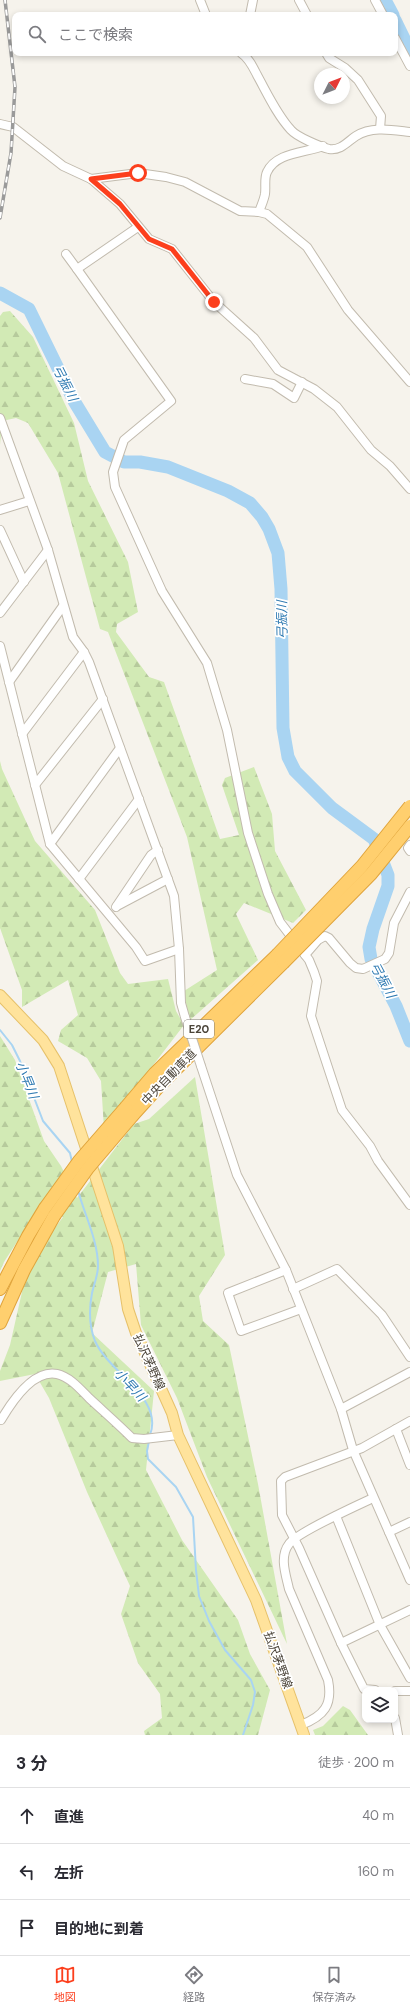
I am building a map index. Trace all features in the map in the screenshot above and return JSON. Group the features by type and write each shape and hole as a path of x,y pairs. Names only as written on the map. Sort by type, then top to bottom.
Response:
{"highway":[{"name":"中央自動車道","path":"280,959 362,866 410,806"},
{"name":"中央自動車道","path":"0,1289 12,1264 50,1212 88,1168 155,1073 371,874 410,826"},
{"name":"中央自動車道","path":"0,1323 50,1212"}],"main road":[{"name":"払沢茅野線","path":"0,995 43,1040 59,1066 118,1246 128,1309 136,1333 172,1413 178,1435 256,1600 304,1735"}],"street":[{"path":"200,0 205,12"},
{"path":"251,12 253,0"},
{"path":"299,0 305,12"},
{"path":"375,0 381,12"},
{"path":"398,44 410,66"},
{"path":"245,56 271,101 291,131 323,146 336,149 348,143 357,136 376,129 410,132"},
{"path":"328,56 345,68 358,80 381,116 380,129"},
{"path":"0,124 13,127 63,166 91,179 120,204 149,239 172,249 214,302 254,338 278,370 325,396 337,407 371,450 390,466 410,489"},
{"path":"259,212 264,195 267,172 273,164 290,154 309,151 323,146"},
{"path":"91,179 138,173 166,177 185,182 240,211 267,214 307,247 348,310 410,382"},
{"path":"77,269 138,227"},
{"path":"66,254 171,401 124,440 113,472 115,487 158,584 207,663 227,730 250,839 280,922 309,960 317,982 311,1016 342,1110 370,1146 378,1161 410,1205"},
{"path":"246,380 273,384 294,398 302,382"},
{"path":"0,418 48,550 73,637 84,652 103,699 174,896 179,949 181,1003 237,1176 286,1270 341,1408 353,1450 410,1580"},
{"path":"0,510 30,501"},
{"path":"0,530 24,582"},
{"path":"0,613 48,550"},
{"path":"8,682 63,606"},
{"path":"0,646 50,844 136,948 145,962 179,949"},
{"path":"22,734 84,652"},
{"path":"35,786 103,699"},
{"path":"50,844 120,748"},
{"path":"79,879 139,799"},
{"path":"410,845 408,848 410,851"},
{"path":"108,915 116,907 151,855 158,850"},
{"path":"116,907 168,879"},
{"path":"305,955 318,940 325,936 329,938 356,968 363,969 385,959 389,953 394,924 410,892"},
{"path":"293,1289 337,1269 382,1315 410,1357"},
{"path":"286,1270 228,1293 241,1331 301,1309"},
{"path":"341,1408 410,1372"},
{"path":"1,1420 13,1400 30,1383 46,1374 57,1374 72,1382 132,1438 144,1440 178,1435"},
{"path":"363,1687 341,1643 281,1510 281,1481 285,1477 353,1450 362,1448 410,1421"},
{"path":"396,1429 410,1465"},
{"path":"301,1725 317,1718 324,1712 330,1692 328,1680 289,1589 285,1574 285,1551 294,1538 373,1498"},
{"path":"336,1516 380,1625 410,1678"},
{"path":"389,1532 410,1522"},
{"path":"341,1643 410,1610"},
{"path":"398,1691 410,1691"},
{"path":"396,1723 398,1735"}],"green space":[{"path":"10,311 33,337 74,423 88,481 128,562 138,612 117,624 116,632 149,677 164,682 220,839 239,835 222,785 225,778 254,767 272,814 275,851 306,910 293,923 244,903 236,914 258,960 189,1021 184,991 217,970 187,837 108,632 100,629 58,473 28,423 16,418 2,421 0,445 0,316 3,312"},
{"path":"0,761 2,769 35,841 95,910 120,973 128,984 168,979 176,1011 184,1025 104,1129 101,1081 87,1058 58,1041 61,1030 78,1015 68,980 22,1007 22,990 0,928"},
{"path":"0,1036 15,1060 44,1141 61,1166 77,1198 134,1124 149,1119 195,1077 225,1255 199,1296 203,1321 229,1345 258,1484 287,1644 207,1477 177,1398 141,1325 136,1264 108,1272 92,1333 154,1391 146,1470 182,1540 238,1620 250,1654 270,1690 258,1735 145,1735 144,1731 162,1718 160,1694 138,1663 121,1614 130,1586 87,1492 49,1398 35,1374 0,1381 0,1371 10,1345 24,1283 54,1229 63,1217 44,1200 4,1262 0,1271"},
{"path":"343,1706 350,1710 368,1735 315,1735 313,1730 323,1726"}],"waterway":[{"path":"385,0 391,12"},
{"path":"398,26 410,51"},
{"name":"弓振川","path":"0,293 29,309 74,401 105,452 124,462 140,462 168,467 228,491 250,503 262,517 269,529 278,553 281,589 283,728 288,757 295,771 332,808 374,839 388,875 388,886 373,929 369,947 371,959 396,1006 410,1041"},
{"name":"小早川","path":"0,1030 12,1045 20,1061 43,1121 70,1153 72,1162"},
{"name":"小早川","path":"78,1190 96,1247 97,1256 98,1266 90,1305 93,1335 102,1353 133,1386 149,1409 152,1422 150,1435"},
{"name":"小早川","path":"149,1441 147,1451 148,1459 176,1487 193,1517 199,1596 209,1621 225,1650 251,1680 255,1692 253,1705 243,1735"}],"railway":[{"path":"0,218 11,153 15,87 5,0"}],"route":[{"path":"138,173 91,179 100,189 120,204 149,239 172,249 214,302"}]}
